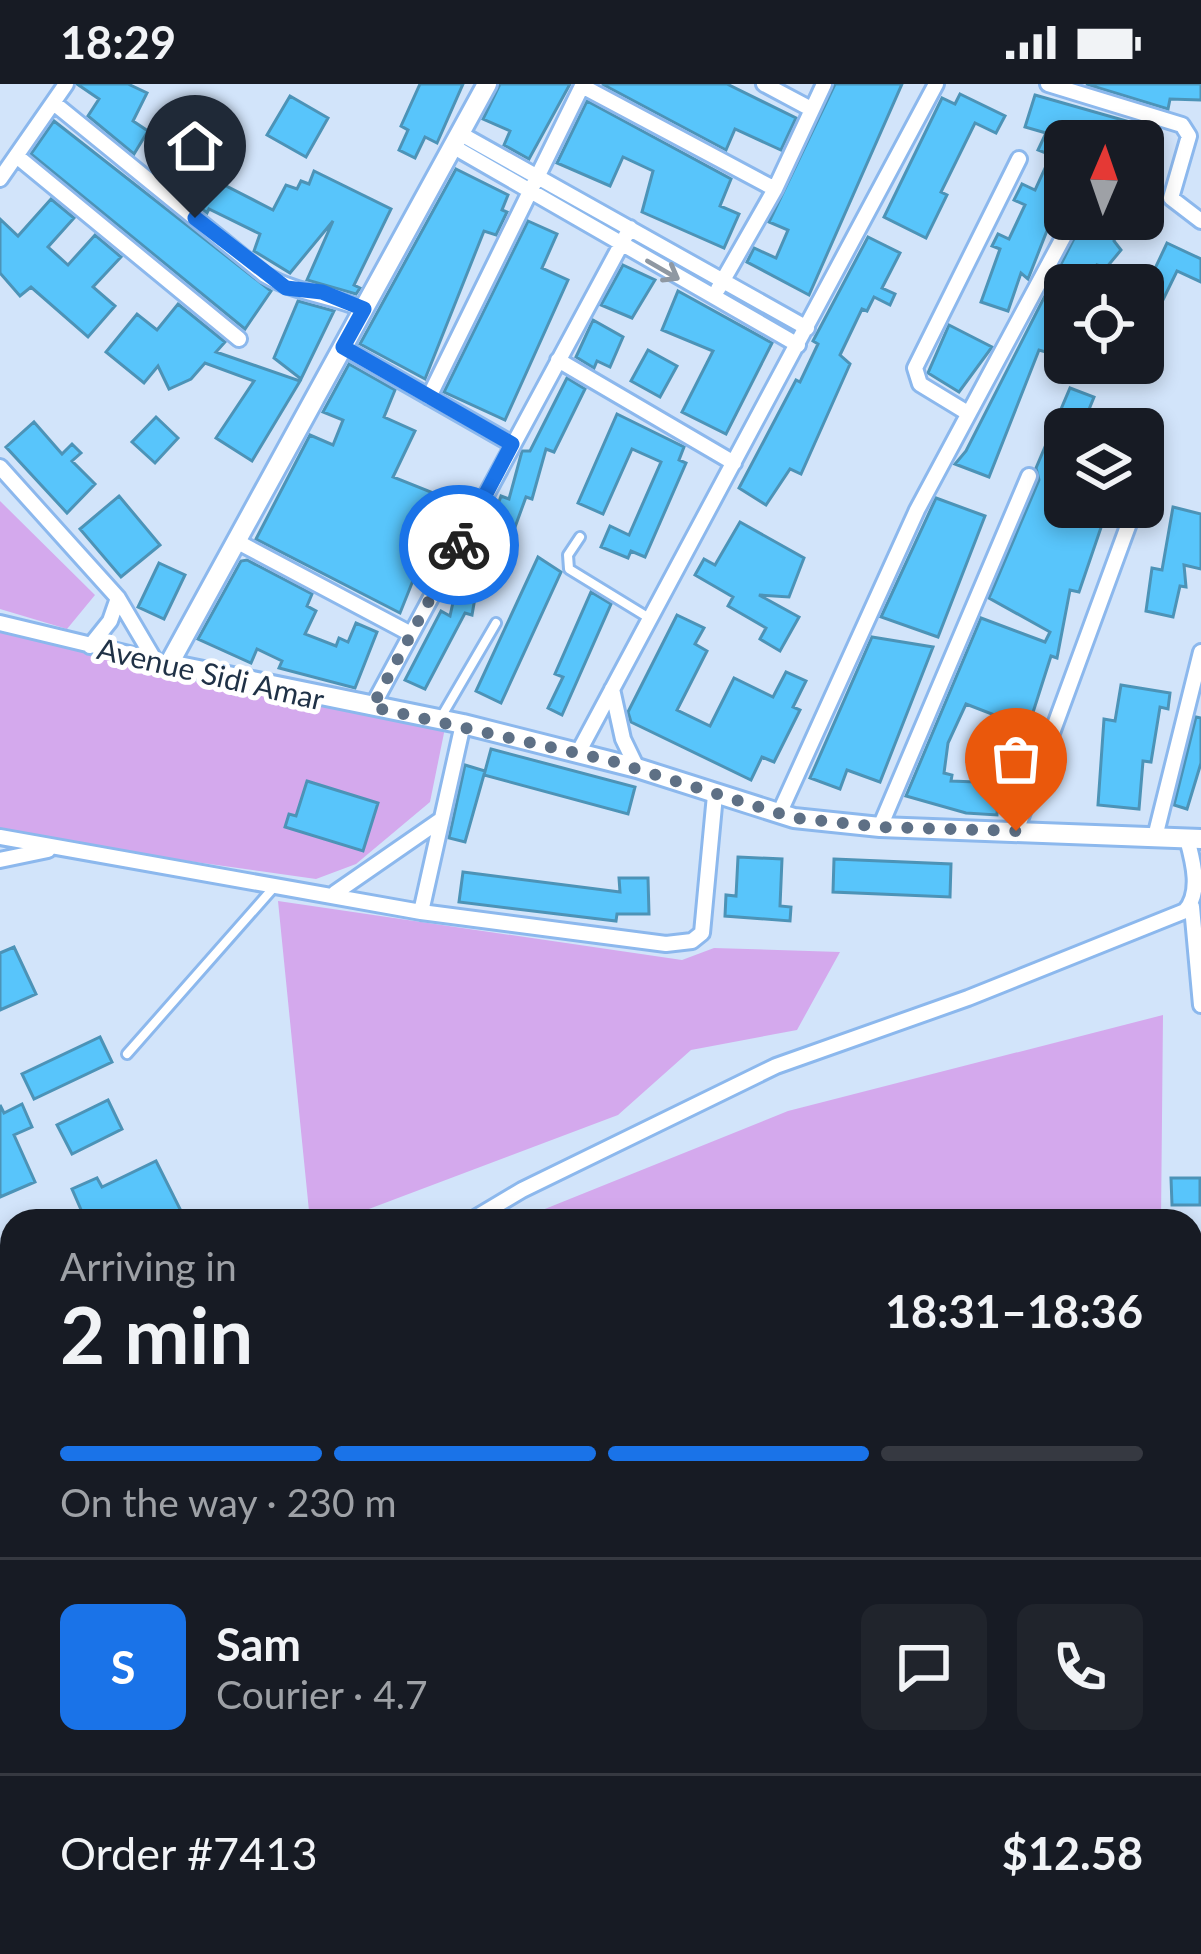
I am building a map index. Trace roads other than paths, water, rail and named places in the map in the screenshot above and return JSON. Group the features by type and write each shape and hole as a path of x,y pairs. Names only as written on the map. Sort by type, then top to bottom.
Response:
{"street":[{"path":"0,179 19,158 66,84"},
{"path":"0,467 118,598 162,662 236,541 487,84"},
{"path":"764,84 812,109"},
{"path":"712,299 776,189 824,84"},
{"path":"578,753 936,84"},
{"path":"1048,84 1182,125 1189,136 1170,194 1177,207 1201,220"},
{"path":"429,397 582,85 776,189"},
{"path":"55,104 265,275 286,288 322,292 364,309"},
{"path":"458,141 538,176 807,328"},
{"path":"458,141 529,193 798,345"},
{"path":"19,158 239,339"},
{"path":"966,412 920,384 915,368 1019,159"},
{"path":"372,707 630,228"},
{"path":"779,814 966,412 1061,240"},
{"path":"343,347 512,444"},
{"path":"558,360 734,464"},
{"path":"880,827 1029,476"},
{"path":"1016,831 1127,528"},
{"path":"236,541 411,634"},
{"path":"90,646 110,621 118,598"},
{"name":"Avenue Sidi Amar","path":"0,623 463,724 637,768 779,814 880,827 1194,839"},
{"path":"1155,837 1201,652"},
{"path":"612,689 623,740 637,768"},
{"path":"421,912 463,724"},
{"path":"0,838 335,893 421,912 666,944 692,941 702,933 716,795"},
{"path":"335,893 440,821"},
{"path":"1194,839 1200,886 1192,907 1201,1005"},
{"path":"0,860 64,848"},
{"path":"490,1209 776,1066 968,998 1192,907"}],"lane":[{"path":"580,537 568,555 569,569 650,619"},
{"path":"440,721 496,623"},
{"path":"128,1054 276,885"}]}
